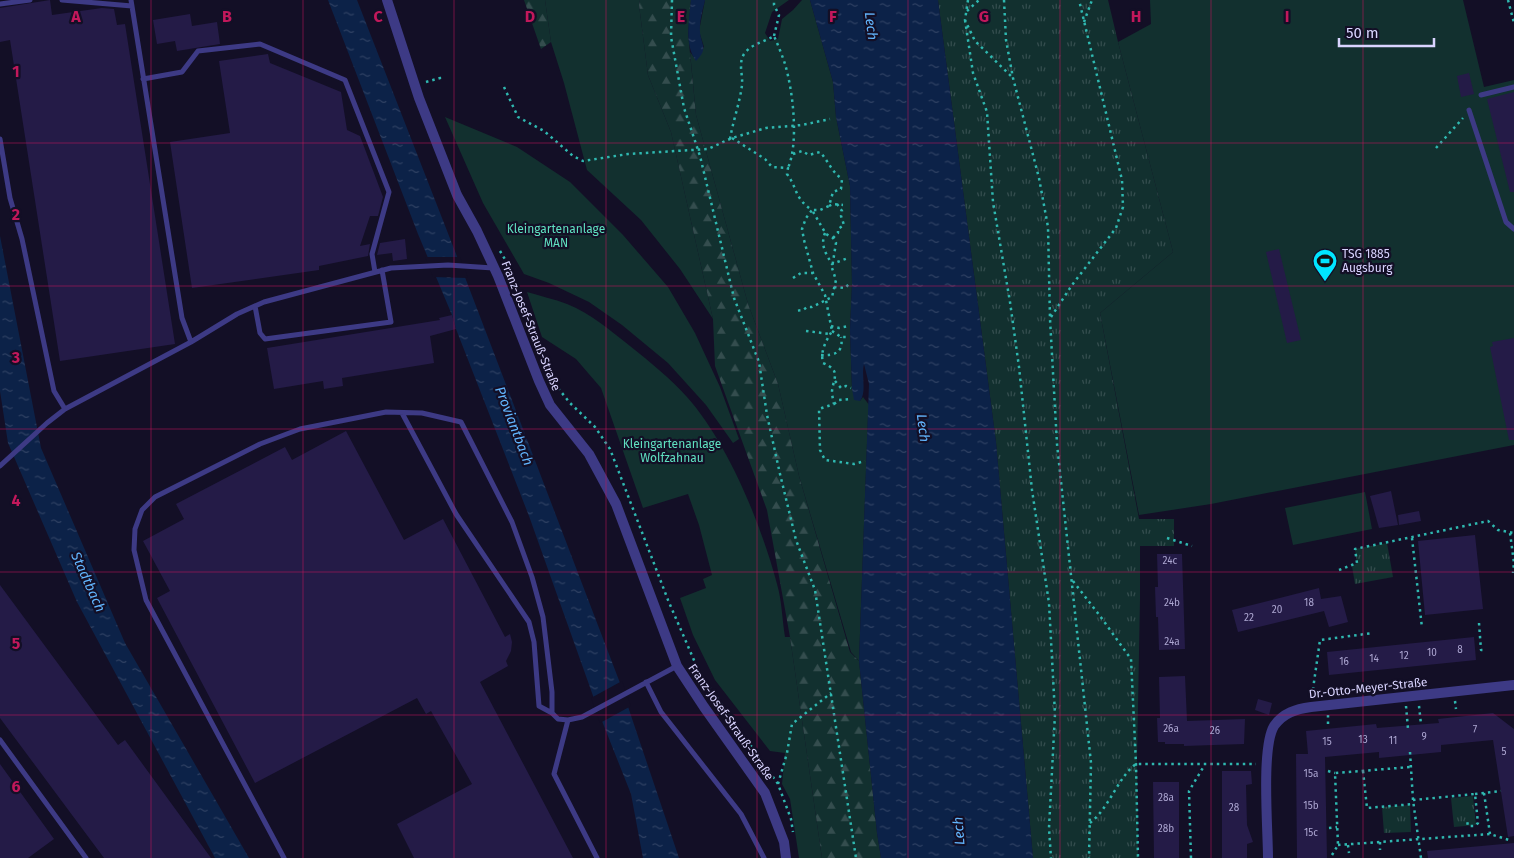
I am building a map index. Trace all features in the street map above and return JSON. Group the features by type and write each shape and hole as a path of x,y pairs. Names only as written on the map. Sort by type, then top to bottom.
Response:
{"street":[{"name":"Franz-Josef-Strauß-Straße","path":"386,0 419,98 457,195 494,268 538,381 550,405 589,454 616,504 676,666 765,793 784,842 786,858"},
{"name":"Dr.-Otto-Meyer-Straße","path":"1268,858 1267,764 1269,740 1274,726 1284,716 1295,709 1311,706 1514,685"}],"lane":[{"path":"0,4 30,0"},
{"path":"62,0 131,3 182,318 192,342"},
{"path":"143,80 182,72 198,50 260,44 344,80 389,192 372,254 375,272"},
{"path":"1481,95 1514,87"},
{"path":"1469,110 1506,222 1514,229"},
{"path":"0,139 10,198 22,239 54,391 65,409"},
{"path":"0,466 47,422 65,409 192,342 237,314 254,306 382,270 415,266 494,268"},
{"path":"254,306 260,333 264,339 391,322 382,270"},
{"path":"284,858 146,600 134,550 135,529 142,510 155,497 260,444 300,429 386,412 422,413 461,422 512,522 532,577 542,617 552,692 552,714"},
{"path":"402,413 456,514 529,622 534,642 539,706 558,719 568,720 582,717 676,666"},
{"path":"646,682 662,712 741,814 764,858"},
{"path":"568,720 554,774 597,858"},
{"path":"0,740 86,858"}],"path":[{"path":"672,0 671,37 684,108 698,149 734,298 759,362 767,415 796,540 815,590 856,858"},
{"path":"774,0 778,15 774,36 785,63 790,84 794,126 793,154 787,174 793,182 802,204 812,210 825,232 836,243 832,264 833,276 836,280 832,297 826,301 796,311"},
{"path":"968,0 965,20 972,73 987,112 994,202 1016,348 1032,490 1049,603 1055,714 1049,828 1051,858"},
{"path":"966,11 978,0"},
{"path":"1004,0 1006,40 1013,78 1039,178 1048,227 1050,319 1057,444 1091,763 1089,858"},
{"path":"1050,319 1072,285 1116,228 1124,207 1122,180 1079,0"},
{"path":"1084,23 1092,0"},
{"path":"1508,0 1514,23"},
{"path":"965,20 975,40 1013,78"},
{"path":"731,138 742,85 740,64 744,54 754,46 774,36"},
{"path":"420,85 440,78 438,74"},
{"path":"504,87 518,118 544,132 573,156 583,160 628,154 708,149 731,138 766,128 794,126 830,119"},
{"path":"1436,148 1469,110"},
{"path":"731,138 765,159 772,167 788,168"},
{"path":"793,154 802,151 809,154 820,152 833,172 842,179 841,189 833,192 829,206"},
{"path":"812,210 820,210 833,204 843,204"},
{"path":"833,238 838,234 838,229 844,225 841,216 842,211 837,204"},
{"path":"812,210 802,229 813,273 825,295 831,326 831,332 825,342 821,355 823,363 831,366 835,371 836,381 832,392 834,404"},
{"path":"825,232 823,238 824,252 832,264"},
{"path":"832,264 848,258"},
{"path":"793,278 801,273 813,273"},
{"path":"834,287 845,288 850,283"},
{"path":"831,326 839,328 848,326"},
{"path":"806,331 831,332 841,337 849,337"},
{"path":"821,355 833,356 840,352 843,344 841,337"},
{"name":"Franz-Josef-Strauß-Straße","path":"552,381 570,403 594,427 610,449 668,600 700,674 778,784 791,819 794,838"},
{"path":"836,381 841,388 846,386 851,388"},
{"path":"850,399 839,400 834,404 819,409 820,450 825,460 854,464 865,461"},
{"path":"1339,570 1357,563 1355,549 1488,521 1498,530 1512,533 1513,573"},
{"path":"1167,538 1192,546"},
{"path":"1412,538 1422,628"},
{"path":"1072,580 1131,659 1138,858"},
{"path":"1478,623 1481,650 1483,650"},
{"path":"1311,706 1320,640 1372,633"},
{"path":"778,784 787,753 792,724 831,693"},
{"path":"1418,696 1421,724"},
{"path":"1405,697 1408,729"},
{"path":"1410,752 1421,858"},
{"path":"1090,823 1097,817 1128,770 1136,764 1267,764"},
{"path":"1191,858 1189,791 1204,765"},
{"path":"1328,771 1335,773 1411,767"},
{"path":"1363,771 1366,808 1414,804"},
{"path":"1332,855 1338,845 1335,773"},
{"path":"1414,800 1501,791"},
{"path":"1484,793 1490,834"},
{"path":"1467,821 1468,826 1475,826 1478,822 1475,794"},
{"path":"1330,804 1336,804"},
{"path":"1329,828 1337,827"},
{"path":"1338,845 1490,834 1509,840"},
{"path":"1380,842 1380,850"},
{"path":"1348,844 1349,853"}],"green space":[{"path":"524,0 545,0 551,42 541,49"},
{"path":"545,0 640,0 639,5 648,75 671,132 713,319 680,269 641,220 587,170 551,42"},
{"path":"640,0 691,0 688,33 696,115 748,304 778,384 799,476 850,652 859,661 881,858 822,858 790,637 767,510 715,366 713,319 671,132 648,75 639,5"},
{"path":"705,0 789,0 772,12 765,33 770,41 778,39 782,19 802,0 810,0 833,82 836,117 850,186 852,389 860,401 863,397 870,406 868,416 859,661 851,652 799,476 778,384 748,304 696,115 690,52 696,60 704,47 699,31"},
{"path":"938,0 1108,0 1173,252 1100,313 1139,519 1174,519 1174,546 1140,546 1137,759 1138,858 1033,858 996,442"},
{"name":"TSG 1885 Augsburg","path":"1150,0 1463,0 1484,87 1514,80 1514,445 1211,504 1139,515 1100,313 1173,252 1118,42 1151,24"},
{"name":"Kleingartenanlage MAN","path":"445,117 517,147 570,182 623,235 668,287 695,333 720,387 739,439 733,443 706,405 668,363 622,325 589,302 549,283 524,274 483,203"},
{"name":"Kleingartenanlage Wolfzahnau","path":"527,292 562,302 584,312 608,328 652,364 687,397 716,437 729,461 762,536 779,590 785,637 790,637 822,858 799,858 790,799 782,784 785,753 770,751 715,680 693,635 680,598 706,588 703,579 712,575 699,525 688,494 643,508 601,388 576,359 542,337"},
{"path":"1365,492 1372,529 1293,545 1285,508"},
{"path":"1387,543 1393,577 1355,584 1352,566 1357,563 1355,549"},
{"path":"1473,796 1476,825 1454,827 1451,798"},
{"path":"1410,805 1411,832 1384,833 1382,807"}],"water":[{"name":"Proviantbach","path":"328,0 357,0 620,683 679,858 643,858 631,794 602,721 529,516"},
{"path":"691,0 705,0 700,28 703,50 696,61 692,54 689,40"},
{"name":"Lech","path":"810,0 938,0 996,442 1033,858 881,858 859,661 869,384 864,364 862,397 860,401 854,400 850,330 852,284 850,186 836,117 833,82"},
{"name":"Stadtbach","path":"0,236 41,448 125,643 249,858 215,858 77,602 8,443 0,391"}],"pier":[{"path":"425,257 460,257 468,278 433,277"},
{"path":"622,681 631,706 600,723 591,698"}],"building":[{"path":"50,0 52,15 102,8 114,9 117,25 125,24 175,344 60,361 10,40 0,42 0,8"},
{"path":"190,14 192,26 217,22 220,44 177,51 175,41 157,44 153,20"},
{"path":"268,54 270,63 341,92 347,130 360,136 383,197 378,216 370,216 360,246 370,244 368,256 319,266 319,270 192,288 170,142 230,133 219,61"},
{"path":"1469,73 1474,94 1461,97 1457,76"},
{"path":"1514,92 1514,192 1510,192 1487,99"},
{"path":"405,239 407,259 393,261 392,253 377,255 380,243"},
{"path":"1279,249 1301,340 1287,343 1266,252"},
{"path":"452,315 456,329 430,336 434,363 342,378 343,386 324,389 323,381 274,389 267,348 440,320 439,318"},
{"path":"1514,338 1514,440 1509,440 1490,347 1493,346 1492,342"},
{"path":"346,431 404,540 443,519 505,637 510,634 512,642 511,651 506,661 508,666 480,682 573,858 414,858 397,824 472,784 431,711 426,714 417,698 255,783 157,598 170,591 143,541 184,519 176,504 285,447 292,460"},
{"path":"1391,491 1398,525 1379,528 1370,496"},
{"path":"1419,511 1421,521 1399,525 1398,515"},
{"path":"1475,535 1483,609 1425,615 1418,541"},
{"path":"1157,554 1182,554 1185,649 1159,650 1155,587 1158,587"},
{"path":"0,585 118,745 125,740 211,858 104,858 0,718"},
{"path":"1319,588 1321,599 1341,596 1348,622 1329,627 1324,611 1238,632 1232,610"},
{"path":"1474,637 1476,660 1329,675 1327,652"},
{"path":"1185,676 1187,721 1245,719 1244,744 1184,746 1184,744 1158,742 1157,718 1160,718 1159,677"},
{"path":"1258,699 1272,703 1269,715 1255,710"},
{"path":"1493,713 1514,729 1514,836 1508,837 1493,740 1441,745 1441,752 1379,758 1379,752 1325,757 1327,858 1297,858 1296,754 1308,754 1306,731 1376,724 1377,728 1439,723 1438,719"},
{"path":"0,764 54,839 28,858 0,858"},
{"path":"1222,771 1251,771 1252,784 1246,785 1247,825 1253,842 1247,844 1247,858 1222,858"},
{"path":"1153,782 1179,782 1179,858 1154,858"},
{"path":"1514,843 1514,858 1428,858 1427,851"}],"place":[{"name":"TSG 1885 Augsburg","path":"1325,282"}]}
